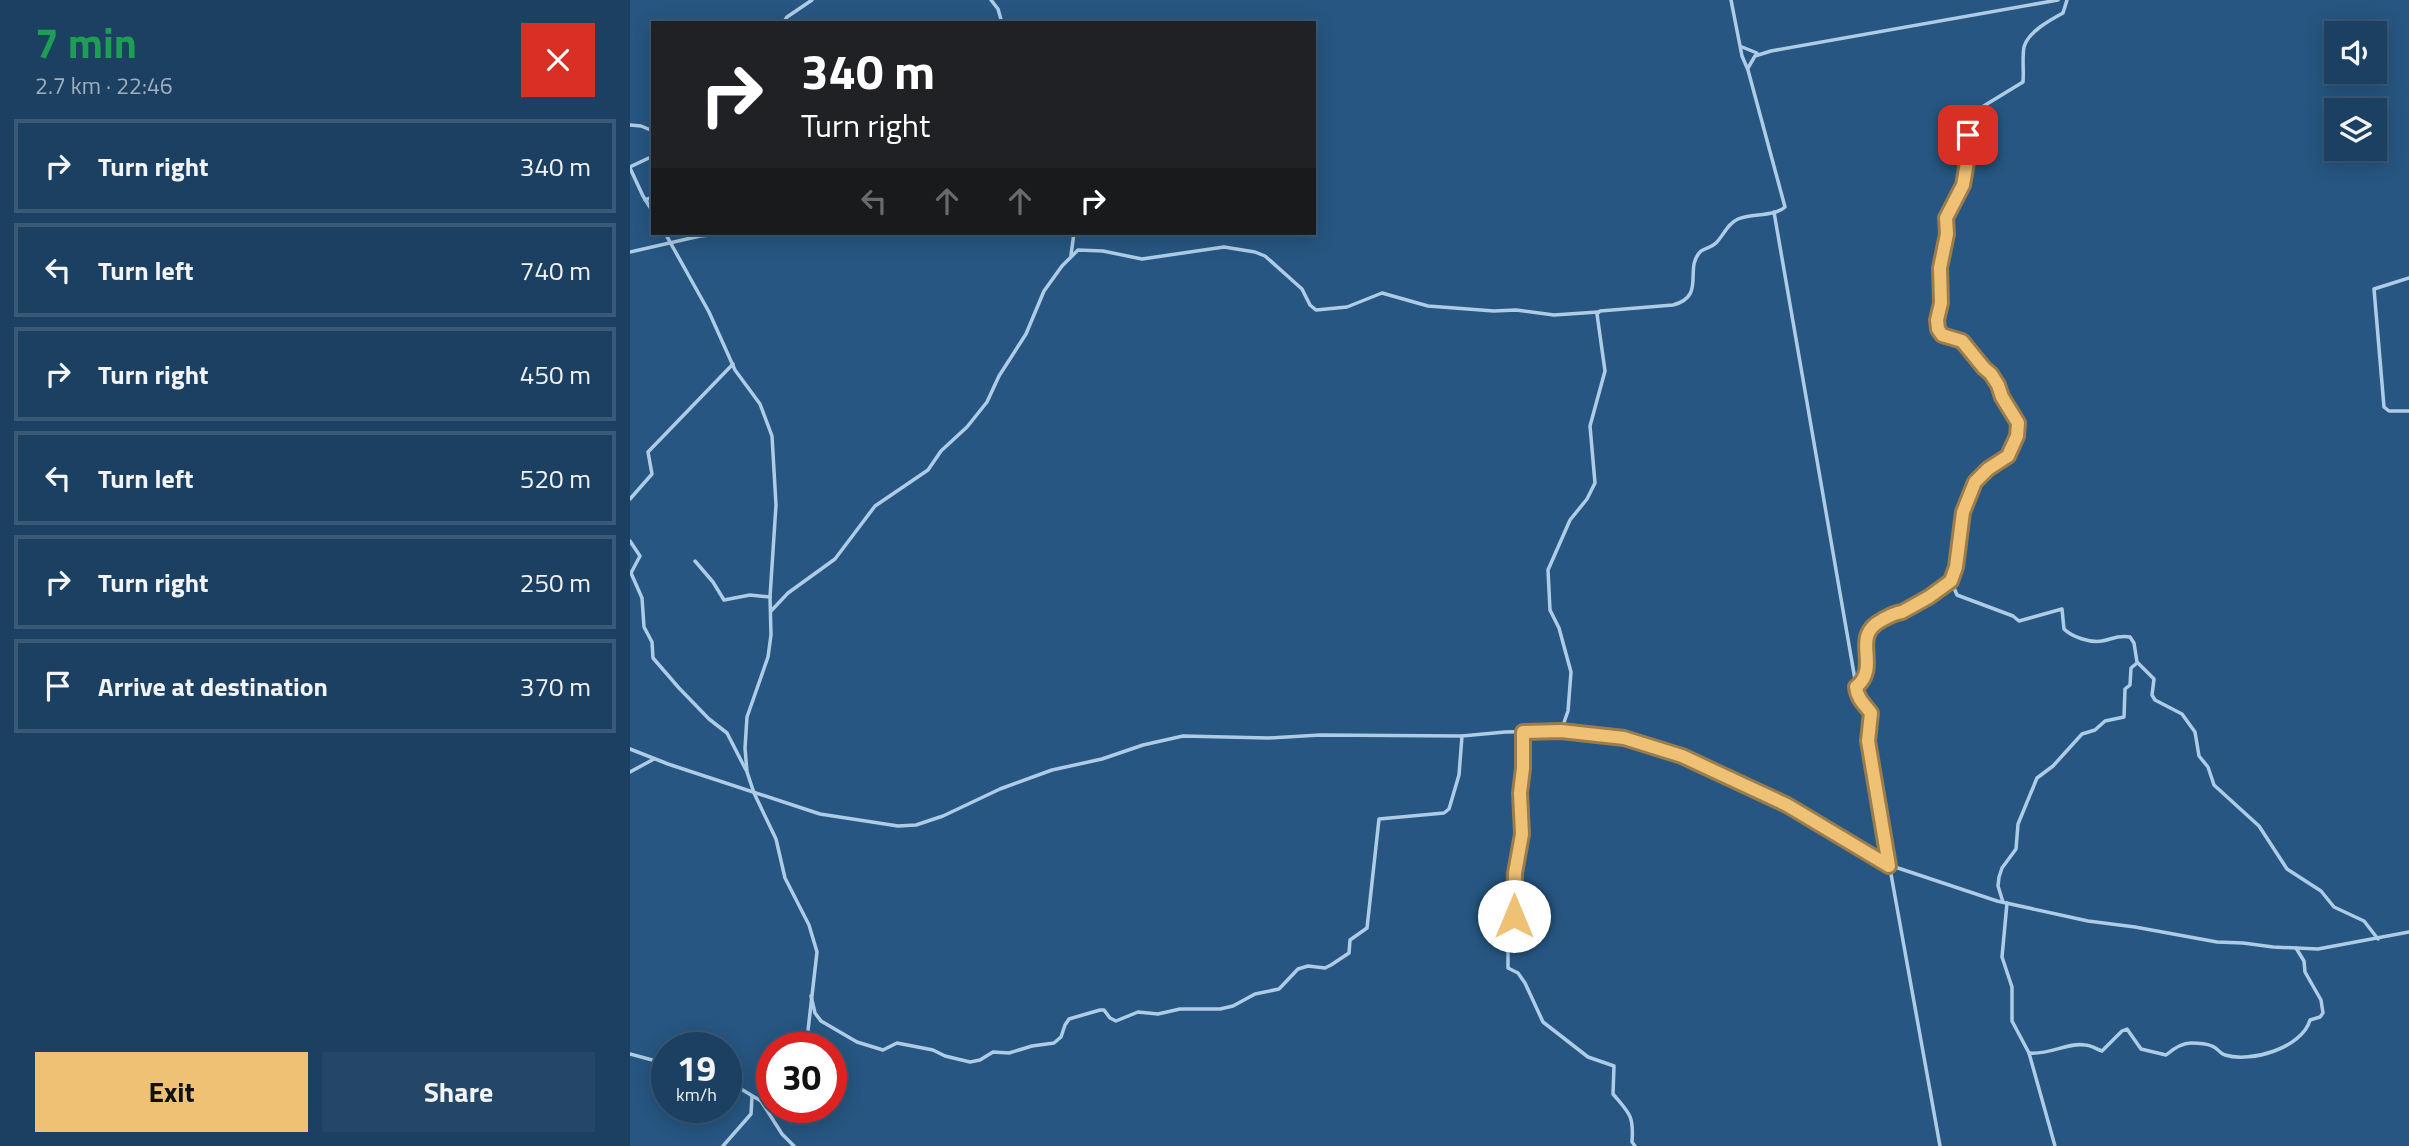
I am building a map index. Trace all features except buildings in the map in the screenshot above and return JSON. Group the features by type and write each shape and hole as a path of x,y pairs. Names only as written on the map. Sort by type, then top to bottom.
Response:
{"street":[{"path":"784,21 812,0"},
{"path":"991,0 1002,21"},
{"path":"771,611 788,593 835,559 875,506 928,470 941,451 967,427 987,401 999,376 1026,334 1044,292 1078,250 1103,251 1142,259 1219,247 1250,250 1277,265 1302,289 1310,305 1316,310 1348,307 1382,293 1428,306 1516,310 1554,315 1679,303 1692,293 1696,261 1702,251 1715,244 1735,220 1774,212 1784,208 1786,204 1742,56 1731,0"},
{"path":"1748,70 1759,53 2058,0"},
{"path":"1856,687 1867,674 1867,635 1872,625 1929,597 1951,580 1956,567 1963,512 1975,482 1988,469 2008,456 2017,439 2018,426 1990,372 1981,365 1966,344 1942,335 1938,329 1941,303 1940,268 1947,234 1946,218 1963,185 1969,130 1975,116 1985,105 2023,82 2024,50 2027,41 2053,18 2063,13 2067,0"},
{"path":"1741,46 1759,53"},
{"path":"630,125 641,126 651,131"},
{"path":"651,157 630,168 651,209"},
{"path":"645,200 651,198"},
{"path":"1774,212 1856,687 1859,698 1871,713 1868,741 1940,1146"},
{"path":"666,235 709,312 733,364 760,404 772,436 776,505 769,597 771,635 768,657 747,718 747,772"},
{"path":"630,253 711,235"},
{"path":"1070,257 1074,235"},
{"path":"2409,278 2374,289 2384,407 2389,411 2409,411"},
{"path":"1561,731 1568,711 1571,672 1559,628 1550,610 1548,570 1570,520 1587,499 1595,483 1590,426 1605,371 1598,312"},
{"path":"630,499 652,474 648,452 733,364"},
{"path":"630,541 640,556 631,573 642,598 645,627 652,642 652,656 678,688 727,733 776,839 788,885 815,942 817,952 808,1032"},
{"path":"695,561 719,589 724,600 750,595 769,597"},
{"path":"1951,580 1958,595 2020,621 2062,609 2064,629 2078,637 2102,641 2114,636 2130,637 2134,643 2137,663 2154,679 2152,695 2155,700 2182,714 2195,732 2199,756 2208,767 2214,785 2259,826 2287,869 2321,891 2334,907 2364,921 2378,939"},
{"path":"2055,1146 2029,1053 2014,1028 2011,1016 2012,987 2001,957 2005,902 1998,886 1999,877 2002,868 2016,849 2018,824 2037,778 2053,766 2082,734 2095,730 2104,722 2124,717 2125,689 2130,685 2131,668 2137,663"},
{"path":"630,749 820,814 883,825 908,826 943,816 1000,789 1052,769 1102,759 1143,745 1183,736 1462,736 1561,731 1637,740 1694,761 1787,805 1889,866 2005,902 2088,921 2162,931 2210,941 2296,948 2318,949 2409,932"},
{"path":"1523,732 1520,793 1522,834 1515,873 1514,916 1508,946 1508,968 1520,975 1542,1022 1588,1057 1614,1066 1613,1094 1628,1110 1633,1130 1632,1142 1635,1146"},
{"path":"811,996 821,1021 857,1042 883,1049 897,1043 933,1050 970,1062 980,1060 993,1052 1009,1053 1054,1043 1061,1037 1069,1019 1100,1010 1104,1010 1116,1021 1125,1015 1138,1012 1158,1014 1183,1009 1220,1009 1241,1003 1255,994 1279,989 1295,971 1308,966 1325,968 1345,957 1350,950 1349,941 1367,928 1379,819 1444,813 1449,809 1459,775 1462,736"},
{"path":"630,772 654,759"},
{"path":"2029,1053 2044,1054 2065,1047 2085,1045 2102,1051 2127,1029 2141,1049 2166,1055 2175,1048 2191,1043 2215,1046 2224,1055 2251,1058 2278,1050 2308,1027 2310,1020 2323,1013 2321,1000 2305,972 2304,961 2296,948"},
{"path":"630,1054 651,1060"},
{"path":"742,1090 756,1099"},
{"path":"723,1146 751,1114 752,1097"},
{"path":"775,1123 794,1146"}],"route":[{"path":"1514,916 1514,881 1522,834 1520,793 1523,732 1561,731 1624,738 1682,756 1810,817 1889,866 1868,741 1871,713 1859,698 1856,687 1865,678 1867,670 1867,635 1873,624 1894,613 1902,612 1949,584 1956,570 1963,512 1975,482 1988,469 2008,456 2017,439 2017,420 1991,374 1966,344 1942,335 1938,329 1941,303 1940,268 1947,234 1946,218 1963,185 1968,157 1968,135"}]}
